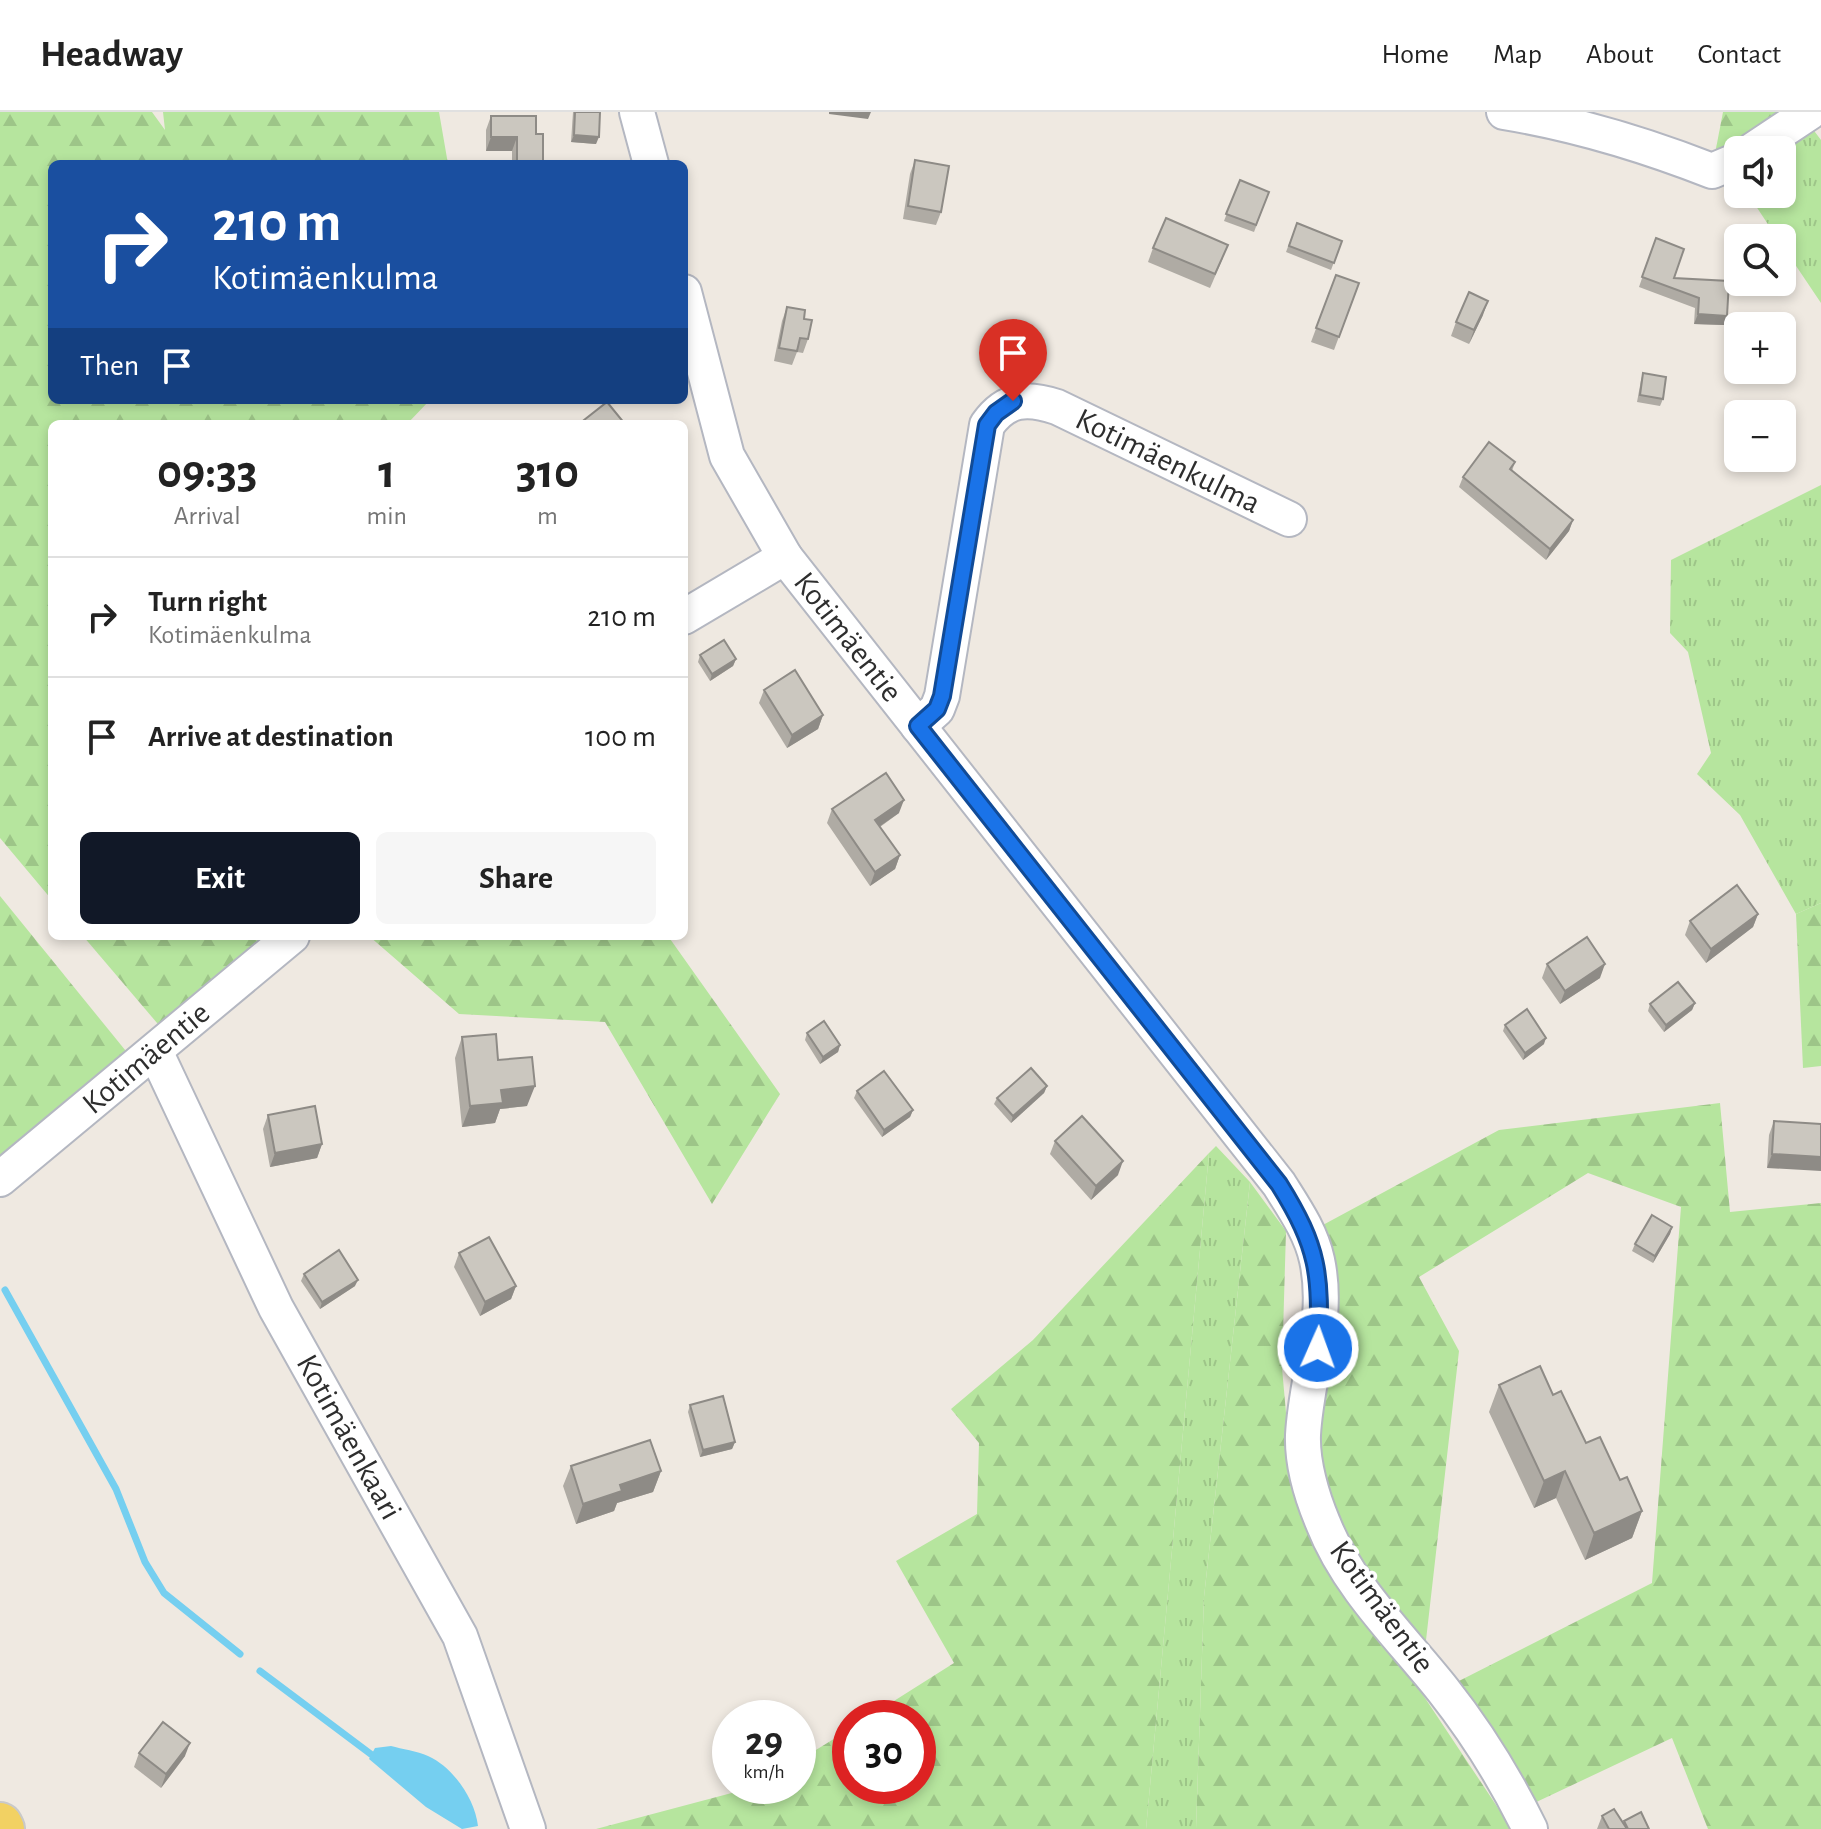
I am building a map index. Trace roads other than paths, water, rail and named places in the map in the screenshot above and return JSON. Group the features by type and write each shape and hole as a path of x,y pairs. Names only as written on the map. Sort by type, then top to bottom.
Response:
{"street":[{"path":"637,112 650,160"},
{"path":"1504,112 1559,121 1637,142 1712,171 1724,166"},
{"path":"1774,136 1810,112"},
{"path":"688,307 727,456 785,557"},
{"name":"Kotimäenkulma","path":"918,726 937,709 942,696 987,425 996,413 1013,401 1032,399 1057,407 1289,519"},
{"name":"Kotimäentie","path":"688,615 785,557 1279,1184 1303,1222 1317,1259 1320,1293 1318,1348 1303,1436 1311,1491 1324,1526 1345,1567 1445,1693 1503,1777 1530,1829"},
{"name":"Kotimäentie","path":"0,1179 287,940"},
{"name":"Kotimäenkaari","path":"155,1051 276,1308 460,1636 528,1829"}],"water":[{"path":"391,1746 424,1754 446,1768 467,1795 478,1826 462,1829 426,1807 369,1759 375,1748"}],"waterway":[{"path":"5,1290 116,1489 145,1562 164,1593 240,1654"},
{"path":"260,1671 372,1755"}]}
